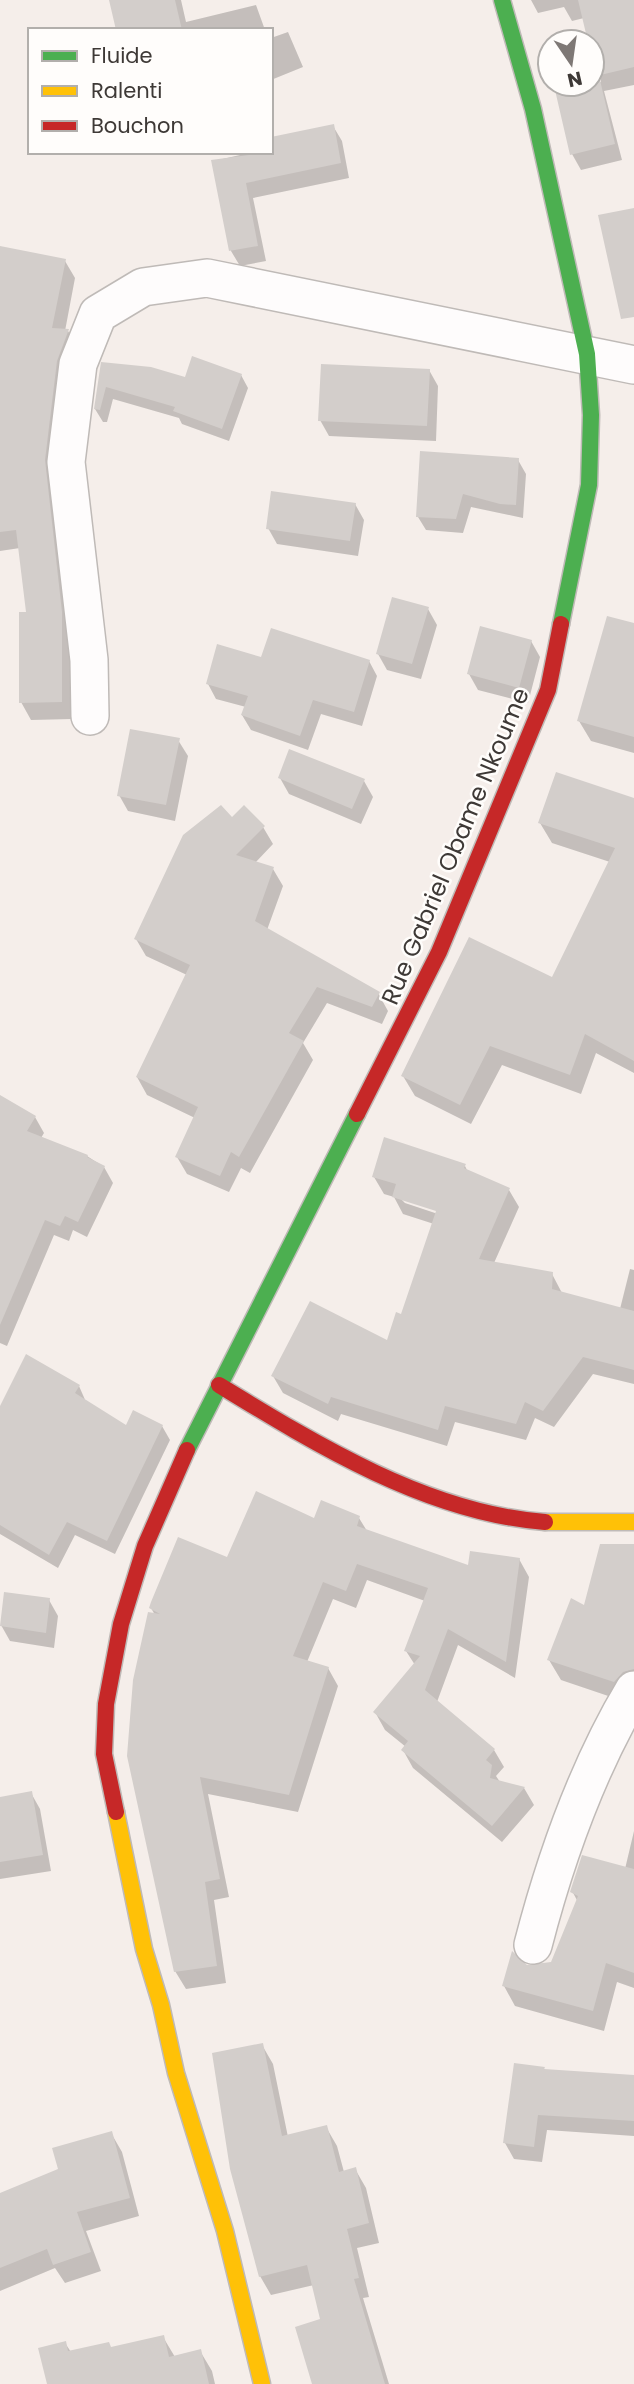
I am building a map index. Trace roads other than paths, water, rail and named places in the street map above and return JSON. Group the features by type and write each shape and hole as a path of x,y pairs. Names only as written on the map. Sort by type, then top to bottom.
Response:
{"street":[{"name":"Rue Gabriel Obame Nkoume","path":"262,2384 225,2231 176,2073 161,2005 144,1949 104,1754 106,1704 129,1589 198,1425 439,952 548,690 589,485 591,415 587,354 533,109 502,0"},
{"path":"90,716 89,660 66,462 78,364 98,314 143,286 207,278 634,365"},
{"path":"219,1385 309,1439 418,1492 513,1518 634,1522"},
{"path":"533,1945 563,1840 616,1721 634,1690"}]}
